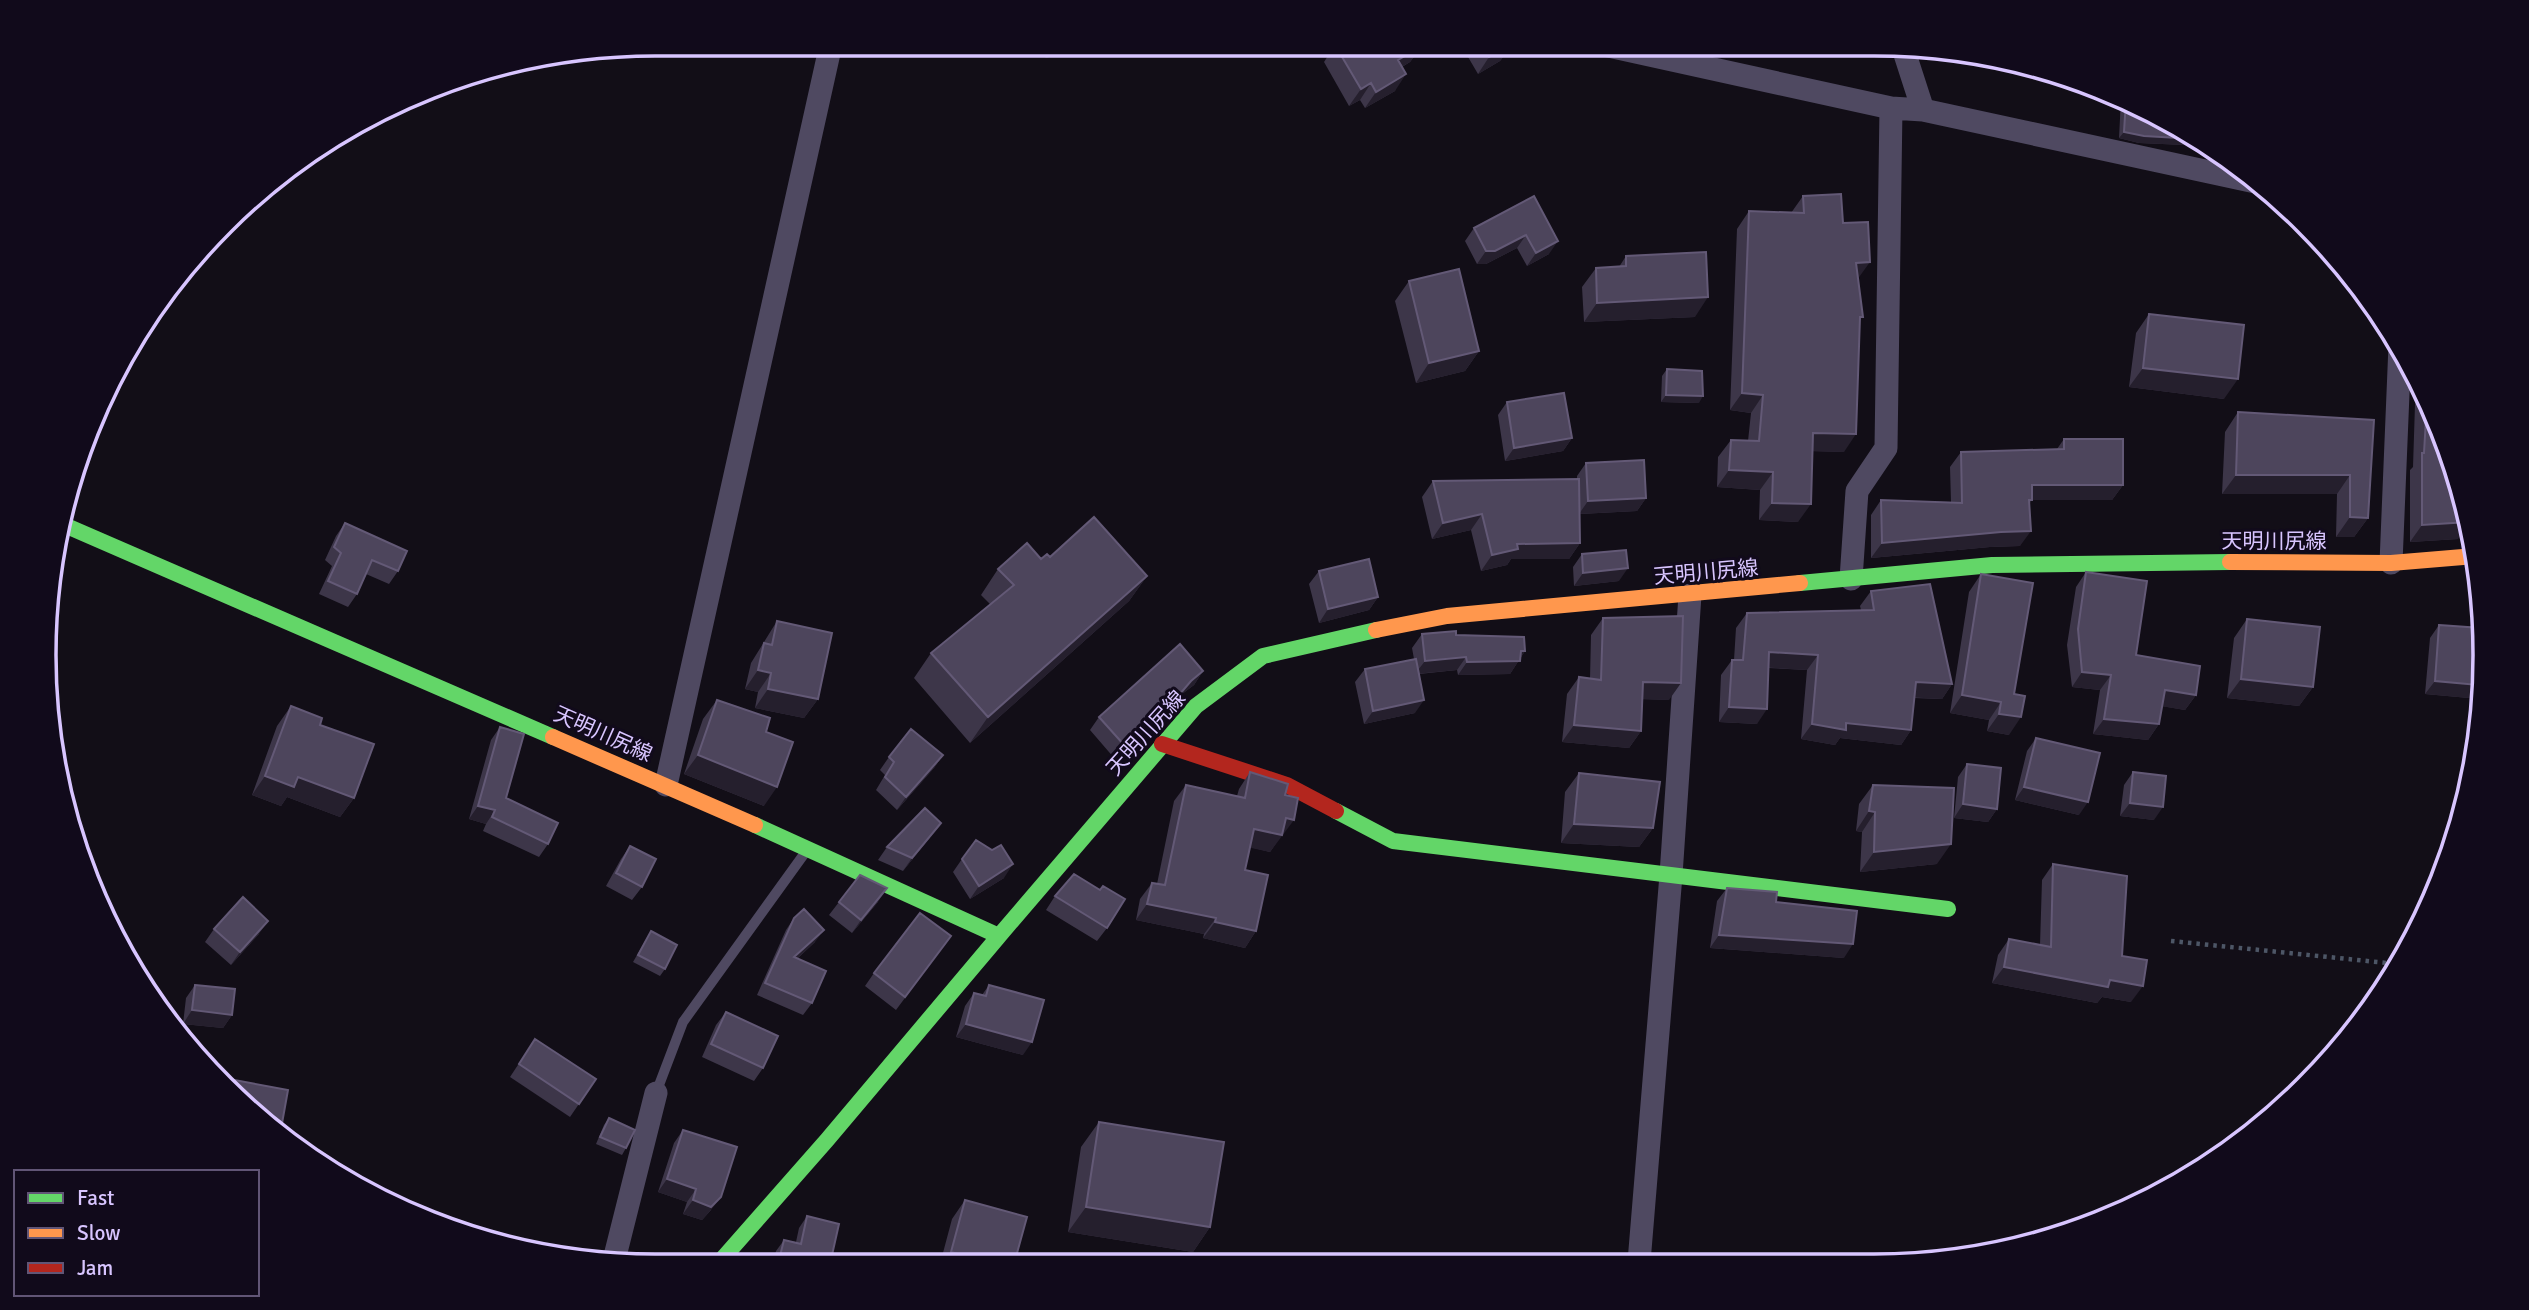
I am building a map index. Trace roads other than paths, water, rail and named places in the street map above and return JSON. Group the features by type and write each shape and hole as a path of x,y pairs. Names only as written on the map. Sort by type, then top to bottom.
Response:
{"main road":[{"name":"天明川尻線","path":"70,528 666,785 999,936 1196,706 1263,656 1447,615 1992,565 2168,562 2391,563 2464,557"},
{"path":"1162,744 1287,785 1393,841 1948,909"},
{"path":"727,1254 999,936"}],"street":[{"path":"666,785 828,56"},
{"path":"1654,56 1891,108 1923,110 2236,178"},
{"path":"1906,57 1923,110"},
{"path":"1851,579 1857,491 1886,448 1891,108"},
{"path":"2391,563 2399,367"},
{"path":"1640,1254 1671,875 1690,594"},
{"path":"615,1253 656,1093"}],"lane":[{"path":"656,1093 683,1022 808,848"}]}
